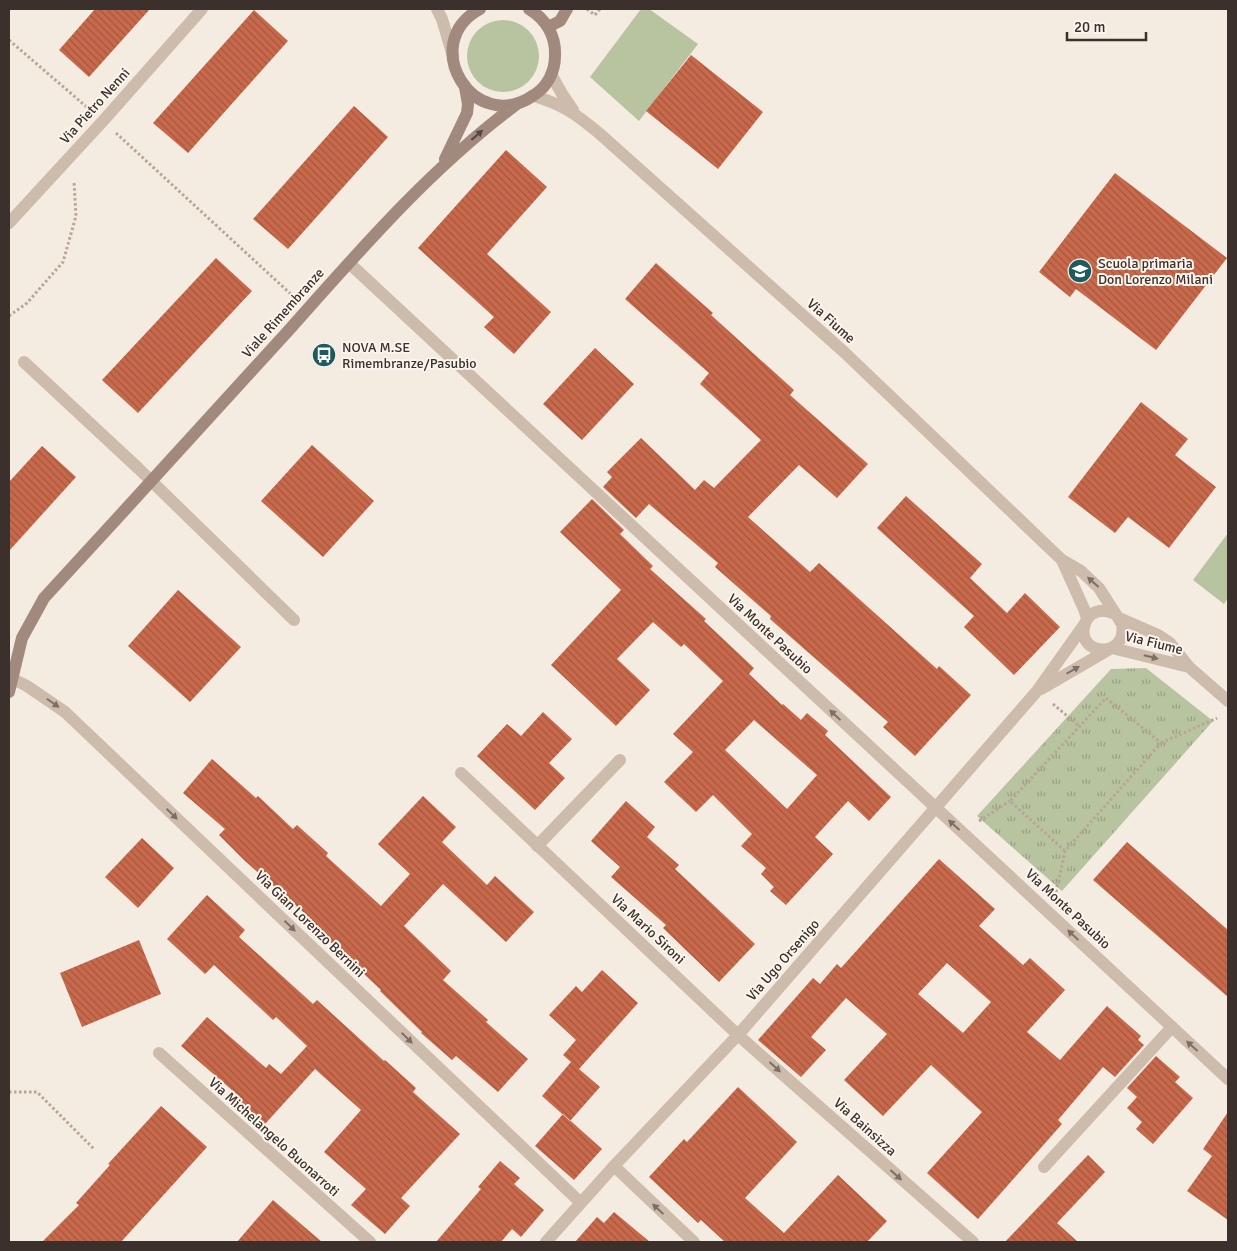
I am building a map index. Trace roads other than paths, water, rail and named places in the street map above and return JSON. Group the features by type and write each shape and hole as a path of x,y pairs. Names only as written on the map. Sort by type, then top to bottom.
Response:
{"street":[{"name":"Via Pietro Nenni","path":"9,223 202,9"},
{"path":"437,9 442,19 456,74 475,97 491,104 504,106 517,104 534,96 542,89 552,74 555,64 556,49 548,27 539,16 529,9"},
{"path":"453,57 453,47 457,34 467,18 480,9"},
{"path":"548,27 560,21 567,9"},
{"name":"Via Fiume","path":"552,74 574,112 844,352 1062,560 1081,571 1099,588 1122,624 1120,641 1111,648"},
{"name":"Viale Rimembranze","path":"440,167 451,149 467,112 468,104 465,87"},
{"name":"Via Fiume","path":"534,96 574,112"},
{"name":"Viale Rimembranze","path":"9,692 22,638 44,598 152,482 349,263 440,167 517,104"},
{"name":"Via Monte Pasubio","path":"349,263 1228,1079"},
{"path":"24,362 152,482 294,620"},
{"name":"Via Fiume","path":"1062,560 1084,609 1086,622 1084,637 1088,642 1098,649 1111,648 1189,667"},
{"name":"Via Fiume","path":"1086,622 1097,612 1109,611 1151,631 1170,643 1189,667 1226,706"},
{"name":"Via Ugo Orsenigo","path":"546,1242 614,1166 738,1035 936,808 1037,691 1086,622"},
{"name":"Via Ugo Orsenigo","path":"1037,691 1111,648"},
{"name":"Via Gian Lorenzo Bernini","path":"11,678 27,686 65,712 580,1203"},
{"path":"537,846 620,760"},
{"name":"Via Mario Sironi","path":"461,773 738,1035"},
{"path":"1044,1167 1172,1027"},
{"name":"Via Bainsizza","path":"738,1035 973,1242"},
{"name":"Via Michelangelo Buonarroti","path":"159,1053 370,1242"},
{"path":"614,1166 694,1242"}],"place":[{"name":"Scuola primaria Don Lorenzo Milani","path":"1080,271"},
{"name":"NOVA M.SE Rimembranze/Pasubio","path":"324,355"}]}
